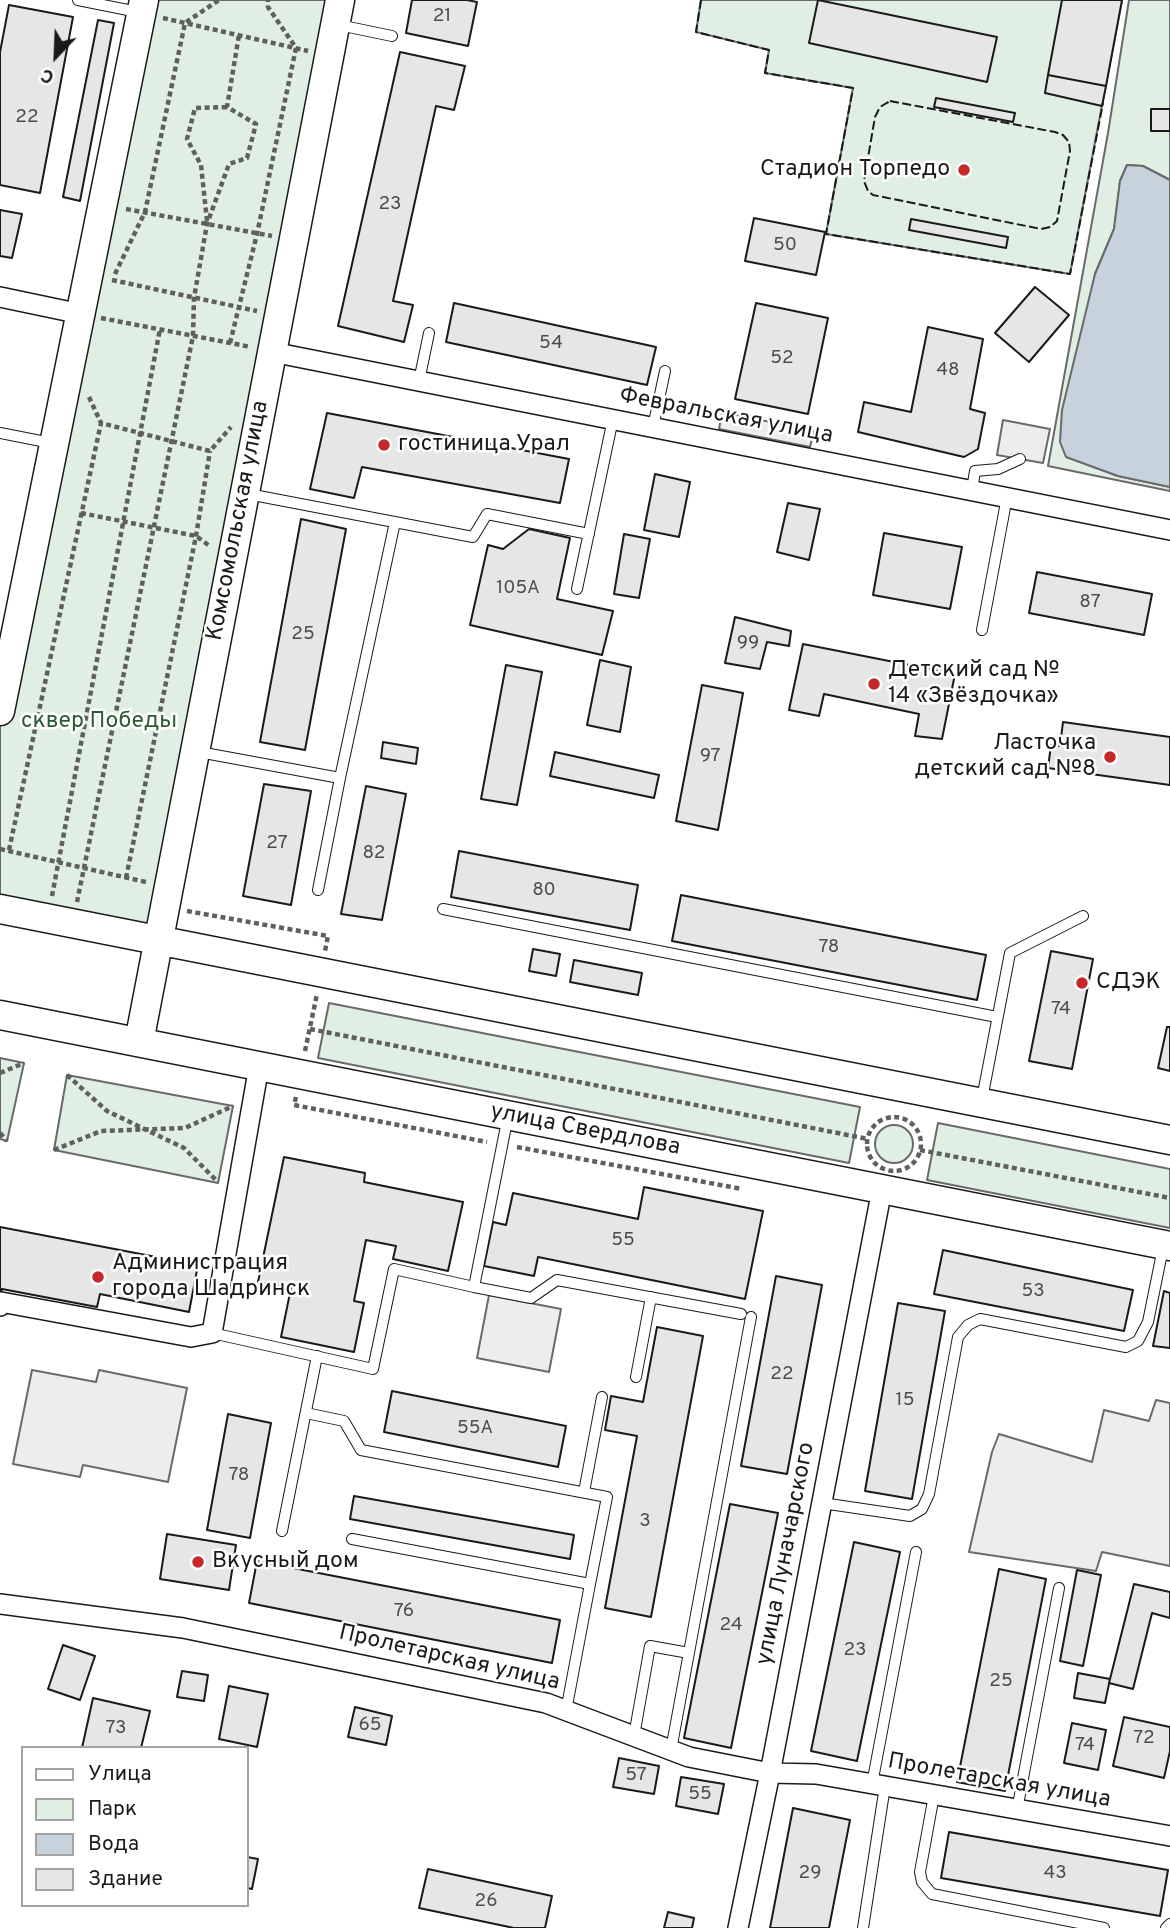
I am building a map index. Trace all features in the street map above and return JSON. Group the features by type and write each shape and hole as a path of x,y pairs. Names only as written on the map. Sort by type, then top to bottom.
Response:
{"main road":[{"path":"0,708 81,314 100,278 103,204 143,7"},
{"name":"Комсомольская улица","path":"139,1042 337,12"},
{"path":"0,909 1170,1140"},
{"name":"улица Свердлова","path":"0,1014 1167,1245"}],"street":[{"path":"0,298 81,314"},
{"name":"Февральская улица","path":"272,352 1170,530"},
{"path":"0,1306 1,1302 191,1337 212,1333 259,1066"},
{"name":"улица Луначарского","path":"738,1928 771,1773 882,1189"},
{"name":"Пролетарская улица","path":"0,1604 183,1628 546,1703 689,1757 771,1773 816,1774 1170,1836"}],"lane":[{"path":"78,0 143,7"},
{"path":"337,12 392,36"},
{"path":"419,381 429,333"},
{"path":"653,427 665,371"},
{"path":"577,589 613,419"},
{"path":"0,433 55,444"},
{"path":"972,490 975,471 998,469 1020,459"},
{"path":"245,494 473,537 487,514 589,534"},
{"path":"982,630 1007,497"},
{"path":"318,890 395,522"},
{"path":"195,751 340,778"},
{"path":"443,909 997,1017"},
{"path":"981,1103 1010,953 1083,916"},
{"path":"474,1287 508,1115"},
{"path":"822,1503 910,1516 922,1509 929,1494 958,1337 968,1325 980,1320 1126,1347 1138,1341 1148,1322 1167,1245"},
{"path":"212,1333 373,1368 394,1269 531,1298 557,1279 746,1315 690,1653 671,1750"},
{"path":"636,1377 651,1297"},
{"path":"282,1531 317,1356"},
{"path":"584,1492 602,1397"},
{"path":"306,1413 344,1421 361,1450 607,1497 566,1711"},
{"path":"352,1539 590,1584"},
{"path":"863,1928 878,1785 916,1552"},
{"path":"1017,1810 1059,1588"},
{"path":"634,1736 650,1646 690,1653"},
{"path":"934,1795 920,1872 922,1882 932,1894 1104,1928"},
{"path":"1166,1928 1170,1924"}],"path":[{"path":"219,0 185,23 145,212 100,278 279,316"},
{"path":"230,343 257,234 296,48 268,7 268,0"},
{"path":"143,7 185,23 329,56"},
{"path":"227,107 239,35"},
{"path":"60,921 83,868 192,336 194,298 207,224 229,164 247,158 256,124 227,107 195,108 187,139 201,164 207,224"},
{"path":"103,204 293,241"},
{"path":"81,314 272,352"},
{"path":"60,921 58,862 160,329"},
{"path":"9,850 101,423 72,358"},
{"path":"126,878 211,451 237,420"},
{"path":"101,423 211,451"},
{"path":"82,513 196,536 231,562"},
{"path":"0,849 169,887"},
{"path":"310,1029 868,1139"},
{"path":"0,1073 24,1063"},
{"path":"67,1075 107,1111 184,1148 218,1183"},
{"path":"54,1150 101,1131 186,1128 233,1106"},
{"path":"897,1117 918,1130 921,1138 920,1150 915,1162 908,1167 892,1171 871,1158 868,1139 874,1126 881,1121 897,1117"},
{"path":"0,1133 7,1141"},
{"path":"920,1150 1170,1198"}],"green space":[{"name":"сквер Победы","path":"144,0 340,0 158,940 0,909 0,713"},
{"name":"Стадион Торпедо","path":"701,0 1122,0 1070,274 826,234 853,88 765,73 769,50 696,32"},
{"path":"1129,0 1170,0 1170,180 1143,166 1127,165 1120,181 1114,229 1095,274 1067,457 1118,476 1170,487 1170,491 1048,466"},
{"path":"329,1003 860,1107 849,1163 318,1058"},
{"path":"0,1058 24,1063 7,1141 0,1139"},
{"path":"67,1075 233,1106 218,1183 54,1150"},
{"path":"938,1123 1170,1169 1170,1228 927,1180"},
{"path":"894,1125 907,1131 913,1144 907,1157 894,1163 881,1157 875,1144 881,1131"}],"shaded area":[{"path":"722,412 814,431 810,447 719,429"},
{"path":"1003,420 1050,429 1043,463 997,455"},
{"path":"489,1295 561,1309 549,1372 477,1358"},
{"path":"32,1370 96,1382 99,1370 187,1388 168,1482 83,1465 80,1477 13,1464"},
{"path":"1156,1400 1170,1403 1170,1566 1102,1552 1096,1571 969,1552 992,1452 999,1434 1092,1462 1104,1410 1149,1421"}],"water":[{"path":"1127,165 1143,166 1170,180 1170,487 1118,476 1066,457 1060,442 1062,410 1095,274 1114,229 1120,181"}],"building":[{"path":"412,0 477,2 468,46 406,33"},
{"path":"818,0 997,37 987,82 809,43"},
{"path":"1062,0 1122,0 1106,86 1048,75"},
{"path":"9,5 73,17 40,193 0,185 0,52"},
{"path":"98,20 114,23 80,201 63,197"},
{"path":"400,52 465,66 454,110 436,106 393,301 413,305 404,342 338,326"},
{"path":"1048,75 1106,86 1102,106 1045,93"},
{"path":"936,98 1015,113 1013,122 934,107"},
{"path":"1151,109 1170,109 1170,131 1151,131"},
{"path":"0,210 22,214 12,258 0,256"},
{"path":"754,218 825,232 816,275 745,261"},
{"path":"911,219 1008,237 1006,248 909,230"},
{"path":"1035,287 1069,315 1029,362 995,333"},
{"path":"454,303 656,347 647,385 446,342"},
{"path":"756,303 828,318 808,414 735,399"},
{"path":"928,327 983,339 970,409 985,413 978,449 964,457 858,432 864,402 911,412"},
{"path":"327,413 569,459 560,503 362,467 354,498 310,489"},
{"path":"655,474 690,482 679,537 644,530"},
{"path":"788,503 820,509 809,560 777,552"},
{"path":"301,519 346,529 305,750 260,742"},
{"path":"529,529 570,538 557,599 613,611 602,655 470,625 488,545 503,549"},
{"path":"884,533 962,547 950,609 873,595"},
{"path":"624,534 650,539 639,598 614,594"},
{"path":"1037,572 1152,594 1144,635 1029,613"},
{"path":"735,617 791,631 789,646 767,642 760,669 725,663"},
{"name":"Детский сад № 14 «Звёздочка»","path":"803,644 955,674 942,739 915,736 919,714 824,694 819,716 789,710"},
{"path":"600,660 631,667 620,732 587,725"},
{"path":"506,665 542,672 517,805 481,799"},
{"path":"702,685 743,693 718,830 676,821"},
{"name":"Ласточка детский сад №8","path":"1063,722 1170,737 1170,785 1048,768 1051,745 1060,746"},
{"path":"383,742 418,748 416,764 381,758"},
{"path":"555,752 659,775 654,798 550,776"},
{"path":"264,784 311,791 291,905 243,896"},
{"path":"366,786 406,794 382,920 341,914"},
{"path":"459,851 638,885 630,930 451,897"},
{"path":"681,895 986,955 977,1000 672,941"},
{"path":"533,949 560,954 556,976 529,971"},
{"path":"1051,951 1093,959 1072,1069 1029,1061"},
{"path":"574,960 642,973 638,995 570,982"},
{"path":"1167,1027 1170,1027 1170,1071 1158,1068"},
{"path":"284,1157 365,1173 364,1182 463,1202 448,1271 393,1259 396,1246 366,1240 354,1301 364,1303 354,1352 281,1337 291,1288 258,1282"},
{"path":"644,1187 763,1211 745,1299 538,1257 534,1276 484,1266 493,1222 506,1225 513,1193 638,1219"},
{"name":"Администрация города Шадринск","path":"0,1227 198,1265 189,1312 100,1294 97,1307 2,1289 0,1299"},
{"path":"943,1250 1133,1290 1124,1331 934,1294"},
{"path":"776,1276 822,1285 787,1474 741,1466"},
{"path":"1164,1291 1170,1293 1170,1348 1153,1346"},
{"path":"898,1303 945,1311 912,1499 865,1491"},
{"path":"657,1327 703,1336 651,1617 605,1608 637,1436 605,1430 611,1396 643,1402"},
{"path":"392,1391 566,1426 558,1467 384,1432"},
{"path":"228,1414 271,1423 250,1538 207,1530"},
{"path":"354,1496 574,1535 570,1559 350,1519"},
{"path":"730,1504 778,1513 731,1748 684,1738"},
{"name":"Вкусный дом","path":"167,1534 236,1545 229,1590 160,1579"},
{"path":"854,1542 900,1552 857,1761 811,1751"},
{"path":"257,1561 560,1620 552,1663 249,1603"},
{"path":"999,1569 1046,1579 1005,1791 957,1782"},
{"path":"1077,1570 1101,1575 1083,1666 1060,1661"},
{"path":"1134,1584 1170,1592 1170,1618 1152,1613 1133,1689 1109,1683"},
{"path":"63,1645 95,1656 80,1700 48,1689"},
{"path":"182,1671 208,1675 204,1701 177,1697"},
{"path":"1078,1673 1110,1679 1105,1703 1074,1698"},
{"path":"229,1686 268,1694 257,1747 219,1739"},
{"path":"93,1698 150,1711 141,1746 82,1746"},
{"path":"355,1707 392,1716 386,1745 348,1737"},
{"path":"1124,1717 1170,1727 1170,1751 1164,1778 1113,1766"},
{"path":"1072,1723 1106,1730 1098,1770 1064,1763"},
{"path":"619,1758 659,1766 654,1794 613,1787"},
{"path":"681,1777 724,1784 718,1814 676,1806"},
{"path":"793,1808 850,1820 829,1928 770,1928"},
{"path":"949,1832 1168,1870 1160,1916 941,1878"},
{"path":"248,1857 258,1859 252,1889 248,1888"},
{"path":"428,1869 552,1896 545,1928 514,1928 419,1908"},
{"path":"668,1912 694,1918 692,1928 664,1928"}],"fence":[{"path":"701,0 696,32 769,50 765,73 853,88 826,234 1070,274 1103,103"},
{"path":"890,101 1063,135 1069,142 1070,151 1057,221 1050,227 1041,229 873,195 864,181 875,117 880,107 890,101"}],"place":[{"name":"Стадион Торпедо","path":"964,170"},
{"name":"гостиница Урал","path":"384,445"},
{"name":"Детский сад № 14 «Звёздочка»","path":"874,684"},
{"name":"Ласточка детский сад №8","path":"1110,757"},
{"name":"СДЭК","path":"1082,983"},
{"name":"Администрация города Шадринск","path":"98,1277"},
{"name":"Вкусный дом","path":"198,1562"}]}
